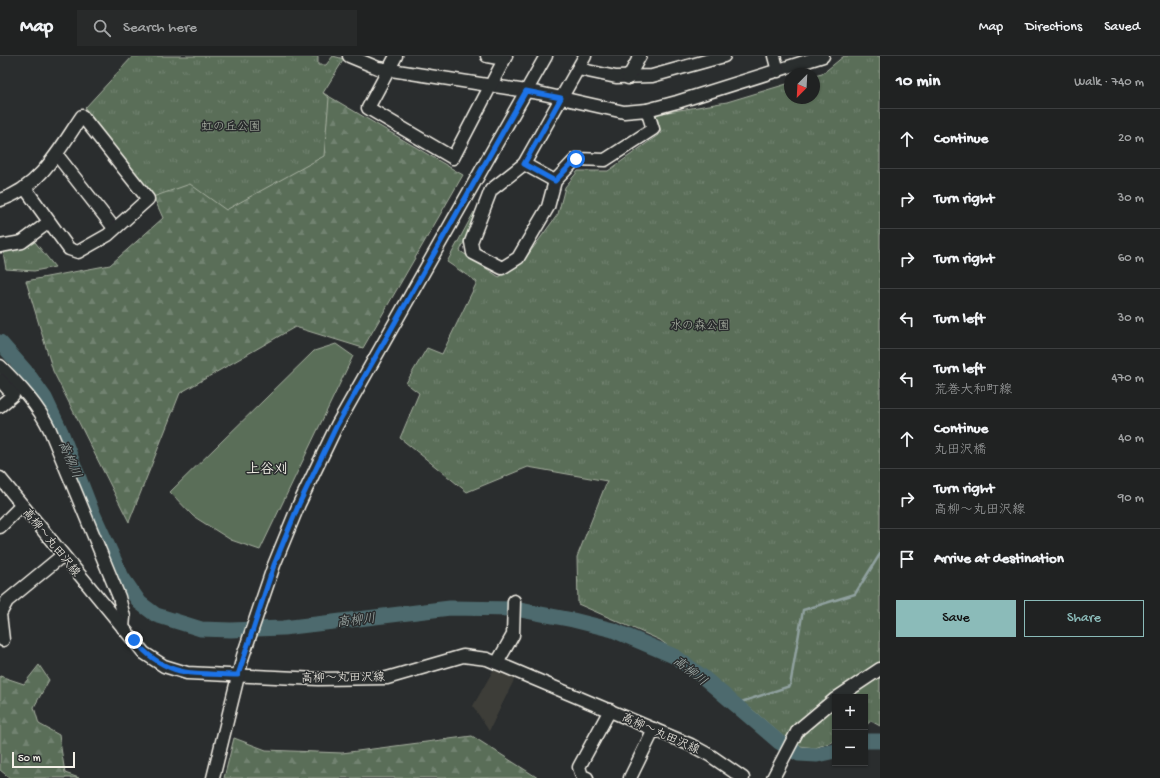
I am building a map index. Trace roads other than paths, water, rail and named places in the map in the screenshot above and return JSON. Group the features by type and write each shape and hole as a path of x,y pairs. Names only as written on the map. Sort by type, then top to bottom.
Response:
{"street":[{"path":"349,56 374,67 389,68 526,91 624,112 647,110 823,56"},
{"path":"396,56 368,108 453,158 505,58 488,56"},
{"path":"213,778 243,656 254,621 299,504 337,425 546,56"},
{"path":"586,56 524,164 491,190 471,242 473,253 502,268 518,258 548,207 555,181 576,159 605,160 652,129 647,110"},
{"path":"628,78 640,56"},
{"path":"578,69 616,77 628,78 652,76 724,56"},
{"path":"774,56 778,71"},
{"path":"0,200 25,188 46,169 57,155 82,116 148,199 108,235 78,252 69,249 25,188"},
{"path":"57,155 114,228"},
{"path":"524,164 555,181"},
{"path":"0,246 22,242 49,222"},
{"path":"0,366 33,402 48,425 119,597 124,617 123,628"},
{"path":"0,380 13,395 0,406"},
{"name":"高柳～丸田沢線","path":"0,478 144,653 164,666 186,673 318,679 387,678 463,656 487,659 654,729 711,756 743,778"},
{"path":"0,527 22,505"},
{"path":"3,640 0,614 5,604 63,554"},
{"path":"496,663 513,635 514,601"},
{"path":"842,694 880,669"},
{"path":"773,778 798,730 832,702"},
{"path":"587,778 582,776 579,767 610,710"},
{"path":"630,778 654,729"}],"waterway":[{"name":"高柳川","path":"0,342 28,374 45,398 61,432 91,509 122,577 140,603 156,615 201,629 231,630 283,628 450,608 515,609 573,620 613,630 676,657 703,677 779,742 799,754 817,755 832,752"},
{"path":"735,704 790,686 803,610 855,594 880,554"},
{"name":"高柳川","path":"868,741 880,741"}],"district":[{"name":"上谷刈","path":"267,468"}],"park label":[{"name":"虹の丘公園","path":"231,126"},
{"name":"水の森公園","path":"700,325"}]}
